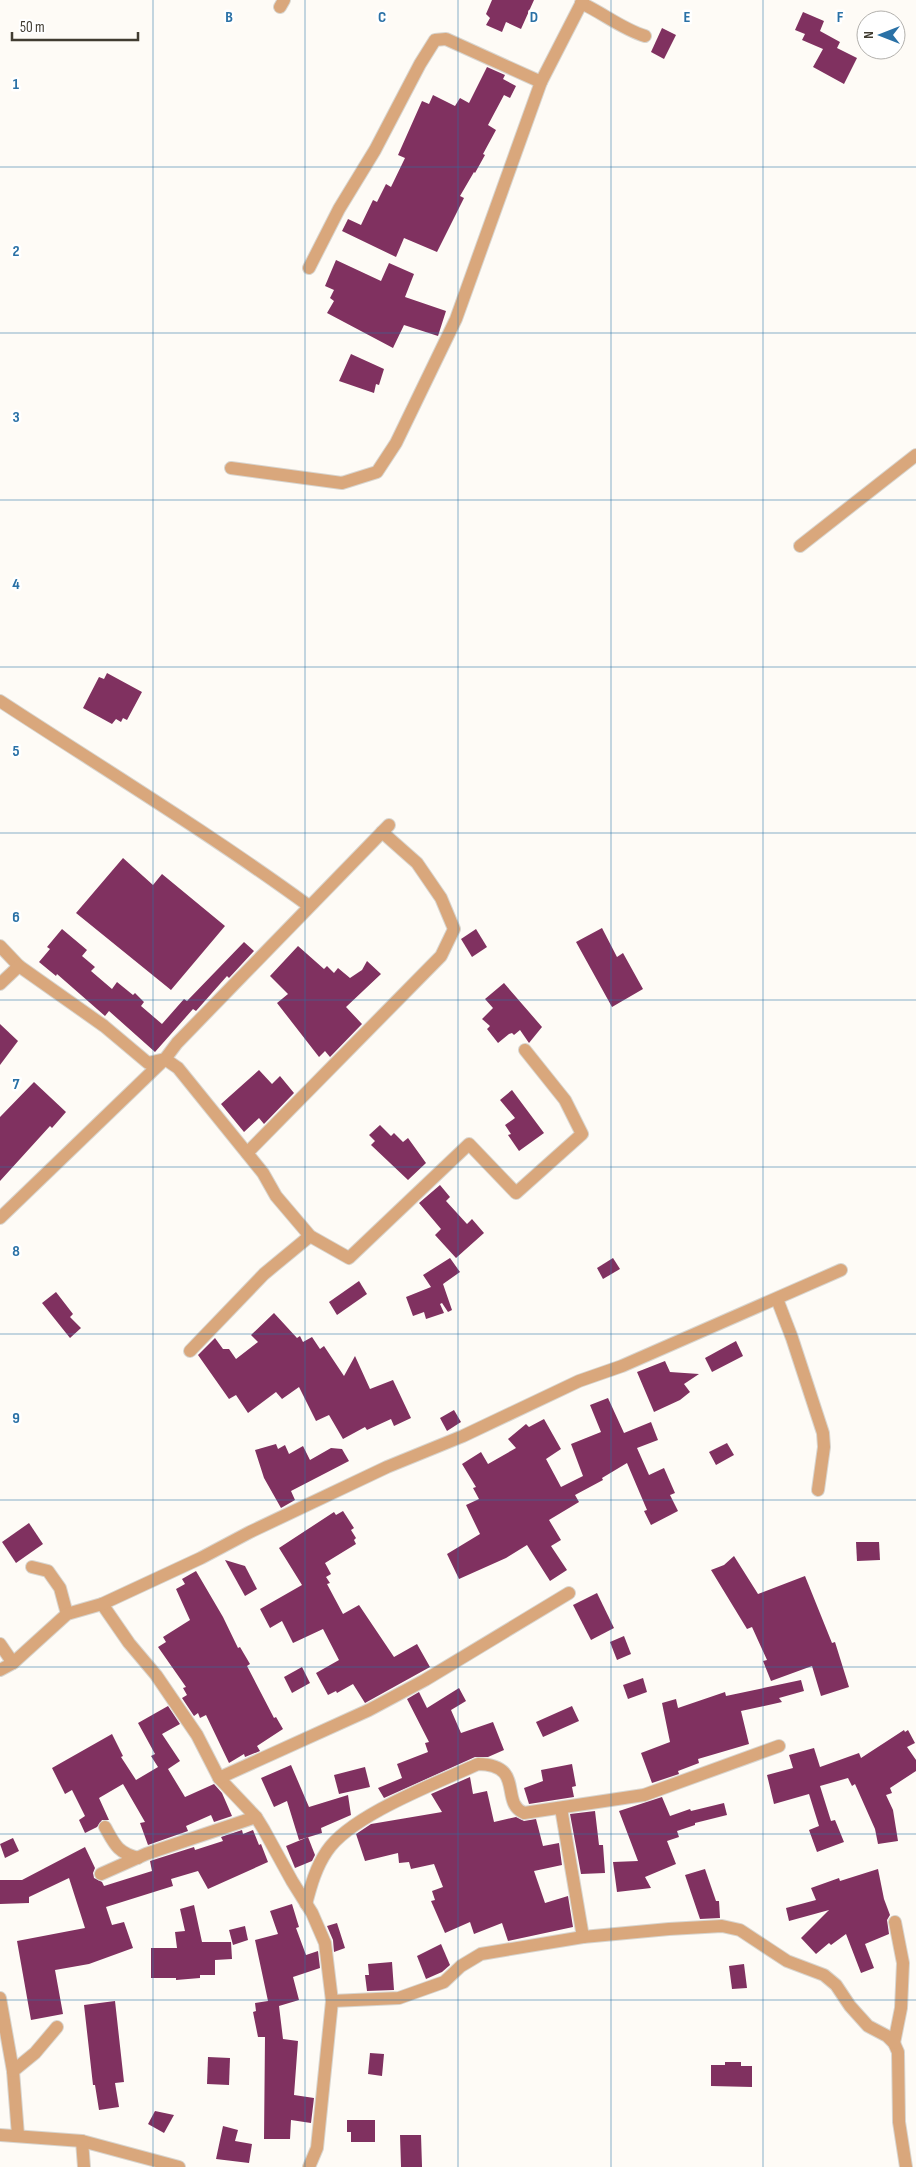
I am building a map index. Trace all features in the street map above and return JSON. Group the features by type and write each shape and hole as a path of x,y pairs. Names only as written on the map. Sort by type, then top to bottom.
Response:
{"street":[{"path":"231,468 342,484 377,472 396,443 456,319 541,82 582,2 628,30 645,36"},
{"path":"309,268 338,209 376,150 420,64 435,40 446,39 541,82"},
{"path":"800,546 916,455"},
{"path":"0,701 128,785 180,816 309,906"},
{"path":"0,1218 165,1059 177,1043 386,829 417,863 441,898 454,929 441,956 247,1154"},
{"path":"0,946 18,966 104,1026 148,1063 165,1059 178,1068 264,1173 276,1196 310,1236 349,1258 469,1144 516,1193 582,1134 564,1100 525,1050"},
{"path":"0,984 18,966"},
{"path":"190,1351 264,1274 310,1236"},
{"path":"0,1670 13,1663 67,1614 102,1604 202,1558 250,1532 388,1467 463,1436 579,1381 622,1366 841,1270"},
{"path":"777,1299 792,1338 823,1433 824,1447 818,1490"},
{"path":"32,1566 48,1571 60,1588 67,1614"},
{"path":"219,1778 369,1710 425,1680 569,1593"},
{"path":"102,1604 156,1675 197,1735 219,1778 256,1817 306,1904 325,1943 332,2002 316,2148 309,2167"},
{"path":"0,1644 13,1663"},
{"path":"306,1904 316,1868 328,1849 344,1832 379,1810 478,1764 490,1764 502,1769 507,1778 515,1806 524,1813 644,1795 779,1746"},
{"path":"561,1808 583,1936"},
{"path":"101,1874 138,1858 256,1817"},
{"path":"105,1827 116,1848 126,1855 138,1858"},
{"path":"894,2043 901,2008 903,1962 895,1922"},
{"path":"332,2002 399,1998 444,1982 461,1966 481,1954 583,1936 722,1926 740,1930 787,1961 824,1975 836,1986 850,2006 868,2026 887,2036 894,2043 898,2052 899,2122 906,2167"},
{"path":"0,1998 13,2071 18,2135"},
{"path":"13,2071 24,2064 57,2028"},
{"path":"0,2135 82,2140 179,2167"},
{"path":"82,2140 84,2167"}],"building":[{"path":"492,0 534,0 521,29 506,22 502,32 486,25 490,18 486,14"},
{"path":"803,12 824,21 820,31 840,42 837,48 856,58 844,84 813,67 823,49 802,40 805,34 795,30"},
{"path":"662,28 676,35 664,59 651,52"},
{"path":"487,67 505,75 503,79 516,86 510,98 504,95 488,125 496,130 483,154 485,155 460,196 464,198 437,252 404,238 396,257 342,231 348,219 361,225 373,200 377,202 386,184 391,187 405,158 398,155 422,101 429,104 433,95 455,106 460,98 469,103"},
{"path":"336,260 381,281 389,263 414,274 405,297 446,311 438,336 404,325 393,348 327,313 334,301 330,298 334,290 325,286"},
{"path":"351,354 384,369 379,385 376,384 374,393 339,381"},
{"path":"107,673 142,692 127,720 123,718 121,722 116,719 112,724 83,708 99,677 104,679"},
{"path":"123,858 153,885 162,874 225,926 171,990 76,913"},
{"path":"602,928 617,957 623,953 643,989 612,1007 576,942"},
{"path":"62,929 87,950 82,956 95,967 91,971 112,989 117,982 133,995 135,993 144,1002 141,1006 162,1024 184,999 187,1001 244,942 254,951 229,978 227,976 196,1011 193,1009 155,1052 109,1011 105,1016 57,974 56,976 39,962 50,949 47,947"},
{"path":"476,929 487,947 472,957 461,939"},
{"path":"298,946 324,969 327,966 334,973 338,968 350,978 362,970 367,961 381,974 346,1007 362,1024 330,1057 325,1051 319,1057 277,1003 288,994 270,976"},
{"path":"504,983 542,1027 529,1043 520,1030 514,1035 512,1033 509,1034 498,1043 487,1029 490,1026 482,1019 493,1008 485,999"},
{"path":"0,1024 18,1041 0,1065"},
{"path":"259,1070 272,1084 280,1076 294,1093 264,1124 259,1118 244,1132 221,1104"},
{"path":"34,1082 66,1112 52,1128 50,1126 0,1181 0,1117"},
{"path":"512,1090 544,1133 519,1151 508,1135 511,1134 505,1125 515,1118 500,1100"},
{"path":"380,1125 391,1136 394,1133 403,1142 408,1138 426,1163 408,1180 371,1145 375,1141 369,1135"},
{"path":"440,1185 450,1197 446,1201 467,1224 472,1219 484,1233 456,1258 435,1235 441,1229 419,1203"},
{"path":"450,1258 460,1272 443,1284 452,1310 448,1312 442,1303 440,1304 444,1313 426,1319 424,1312 413,1316 406,1297 431,1287 423,1275"},
{"path":"613,1258 620,1269 603,1279 597,1268"},
{"path":"359,1281 367,1294 337,1315 329,1302"},
{"path":"56,1292 73,1314 70,1317 81,1328 70,1338 42,1303"},
{"path":"274,1313 297,1338 300,1336 303,1342 312,1337 320,1349 324,1346 344,1376 355,1356 370,1389 393,1380 411,1418 394,1426 391,1419 367,1430 365,1427 343,1439 329,1415 316,1421 299,1387 282,1399 276,1392 248,1413 236,1395 229,1399 198,1355 215,1338 223,1349 229,1349 236,1359 258,1342 251,1335"},
{"path":"736,1341 743,1356 712,1372 705,1358"},
{"path":"665,1361 670,1372 699,1374 684,1384 690,1392 680,1400 654,1412 637,1372"},
{"path":"608,1398 624,1433 651,1422 658,1440 637,1448 649,1475 664,1468 675,1493 670,1495 678,1511 651,1525 644,1511 647,1510 627,1463 602,1478 603,1480 575,1495 579,1502 549,1520 561,1540 551,1546 567,1570 550,1581 527,1545 506,1558 459,1579 447,1554 480,1534 466,1505 479,1499 473,1488 476,1487 462,1464 481,1452 488,1464 516,1448 508,1439 526,1424 529,1427 544,1419 561,1449 546,1459 561,1487 583,1476 571,1444 601,1432 590,1405"},
{"path":"454,1410 461,1422 447,1431 440,1418"},
{"path":"727,1443 734,1455 716,1465 709,1452"},
{"path":"276,1444 278,1449 285,1445 289,1454 303,1446 310,1460 331,1448 342,1449 349,1461 291,1491 295,1500 281,1508 264,1478 255,1450"},
{"path":"343,1511 354,1528 351,1530 356,1538 354,1540 356,1544 325,1563 331,1574 326,1577 330,1583 327,1584 343,1614 359,1605 394,1657 417,1644 430,1667 365,1703 353,1684 337,1693 336,1691 328,1695 316,1673 339,1660 323,1629 293,1643 282,1621 270,1628 260,1609 302,1585 279,1548 334,1512 336,1515"},
{"path":"29,1523 43,1544 16,1563 2,1542"},
{"path":"856,1542 879,1542 880,1560 857,1561"},
{"path":"734,1556 758,1594 805,1576 832,1643 835,1642 849,1687 821,1696 812,1666 771,1681 763,1661 767,1660 752,1627 747,1629 711,1570 724,1565"},
{"path":"225,1560 245,1566 257,1589 245,1596"},
{"path":"196,1571 223,1617 238,1648 240,1647 250,1664 247,1666 274,1718 276,1717 283,1729 257,1746 260,1751 245,1757 244,1754 229,1763 206,1715 200,1718 198,1713 194,1716 182,1698 187,1695 183,1688 186,1687 158,1647 166,1642 163,1637 190,1620 176,1589 185,1584 182,1579"},
{"path":"597,1593 614,1628 591,1640 573,1605"},
{"path":"624,1636 631,1654 617,1660 610,1642"},
{"path":"302,1667 310,1683 292,1693 284,1677"},
{"path":"643,1678 647,1692 628,1699 623,1685"},
{"path":"801,1680 804,1691 779,1698 782,1702 741,1711 749,1744 698,1759 699,1763 678,1771 679,1774 652,1783 641,1753 670,1742 662,1703 676,1699 678,1708 725,1692 726,1696"},
{"path":"459,1688 466,1701 451,1710 461,1733 493,1722 504,1750 488,1757 475,1757 384,1798 378,1788 402,1778 397,1764 428,1752 425,1743 429,1742 407,1699 419,1692 427,1708"},
{"path":"168,1706 180,1724 162,1734 180,1761 168,1769 185,1797 214,1784 222,1793 232,1816 214,1822 211,1815 186,1826 188,1831 148,1845 140,1823 145,1822 123,1784 99,1798 109,1820 102,1820 97,1827 85,1833 79,1820 85,1816 72,1790 65,1794 52,1768 112,1734 123,1756 121,1757 136,1780 158,1767 151,1756 155,1754 138,1723"},
{"path":"572,1706 579,1721 543,1737 536,1722"},
{"path":"904,1730 905,1732 908,1730 915,1743 907,1747 916,1760 916,1771 890,1788 892,1793 886,1795 893,1810 898,1841 878,1844 875,1829 855,1784 852,1786 848,1778 820,1786 831,1821 835,1820 844,1842 817,1852 809,1830 819,1826 809,1794 774,1804 767,1775 793,1768 789,1755 814,1748 820,1767 859,1753 861,1758"},
{"path":"572,1764 576,1786 572,1787 574,1797 529,1804 524,1788 543,1781 541,1770"},
{"path":"291,1765 309,1807 348,1795 351,1815 321,1828 322,1833 299,1840 287,1801 274,1807 261,1778"},
{"path":"365,1767 370,1787 339,1794 334,1775"},
{"path":"470,1777 473,1794 487,1791 494,1822 516,1817 524,1821 536,1819 543,1846 559,1843 562,1865 534,1871 545,1903 568,1896 573,1927 508,1941 502,1923 474,1934 470,1922 445,1933 431,1901 435,1900 432,1891 443,1887 434,1864 411,1869 409,1862 399,1863 398,1853 365,1861 356,1834 371,1824 442,1812 431,1794"},
{"path":"662,1797 670,1816 690,1809 691,1811 724,1803 727,1815 695,1823 695,1825 677,1831 679,1837 667,1841 676,1864 645,1877 651,1888 617,1892 613,1862 638,1861 619,1811"},
{"path":"595,1811 599,1845 603,1845 605,1873 581,1874 570,1814"},
{"path":"242,1830 243,1834 253,1830 268,1862 208,1889 198,1871 171,1879 173,1886 106,1907 112,1925 124,1922 133,1948 89,1964 55,1970 63,2014 31,2020 17,1941 85,1928 69,1878 29,1897 29,1903 0,1904 0,1880 22,1880 85,1847 95,1868 94,1878 102,1882 104,1886 152,1871 150,1861 194,1847 195,1850 223,1841 221,1837"},
{"path":"308,1837 315,1855 312,1861 295,1868 286,1846"},
{"path":"13,1838 19,1851 5,1858 0,1844"},
{"path":"705,1869 716,1901 719,1901 720,1918 700,1919 685,1875"},
{"path":"878,1869 884,1899 890,1915 887,1920 889,1934 865,1944 874,1968 861,1973 846,1934 831,1945 829,1943 816,1954 801,1938 829,1910 789,1921 786,1908 816,1900 811,1888 839,1878 840,1881"},
{"path":"292,1904 299,1927 296,1928 306,1955 318,1951 320,1968 293,1977 299,2000 279,2006 283,2039 298,2041 294,2095 314,2098 311,2123 291,2120 290,2139 264,2139 265,2037 258,2037 253,2012 256,2011 255,2003 268,2001 255,1940 278,1934 270,1911"},
{"path":"194,1905 202,1942 231,1942 232,1959 215,1960 215,1975 200,1975 200,1978 176,1980 176,1978 151,1978 151,1948 177,1948 175,1932 185,1931 180,1909"},
{"path":"337,1923 345,1948 334,1952 333,1940 327,1926"},
{"path":"245,1926 248,1940 233,1945 229,1930"},
{"path":"441,1944 450,1965 442,1972 426,1979 417,1956"},
{"path":"392,1962 394,1990 367,1991 365,1975 369,1975 368,1964"},
{"path":"744,1964 747,1988 732,1989 729,1966"},
{"path":"115,2001 124,2082 115,2083 119,2107 99,2110 95,2085 93,2085 84,2005"},
{"path":"370,2053 384,2054 382,2076 368,2074"},
{"path":"208,2057 230,2058 229,2085 207,2084"},
{"path":"725,2062 741,2062 741,2066 752,2066 752,2087 711,2086 711,2065 725,2065"},
{"path":"155,2111 174,2115 164,2133 148,2124"},
{"path":"347,2120 375,2120 375,2142 351,2142 351,2132 347,2132"},
{"path":"223,2126 238,2130 235,2141 252,2144 249,2163 216,2159"},
{"path":"400,2135 421,2135 422,2167 401,2167"}]}
